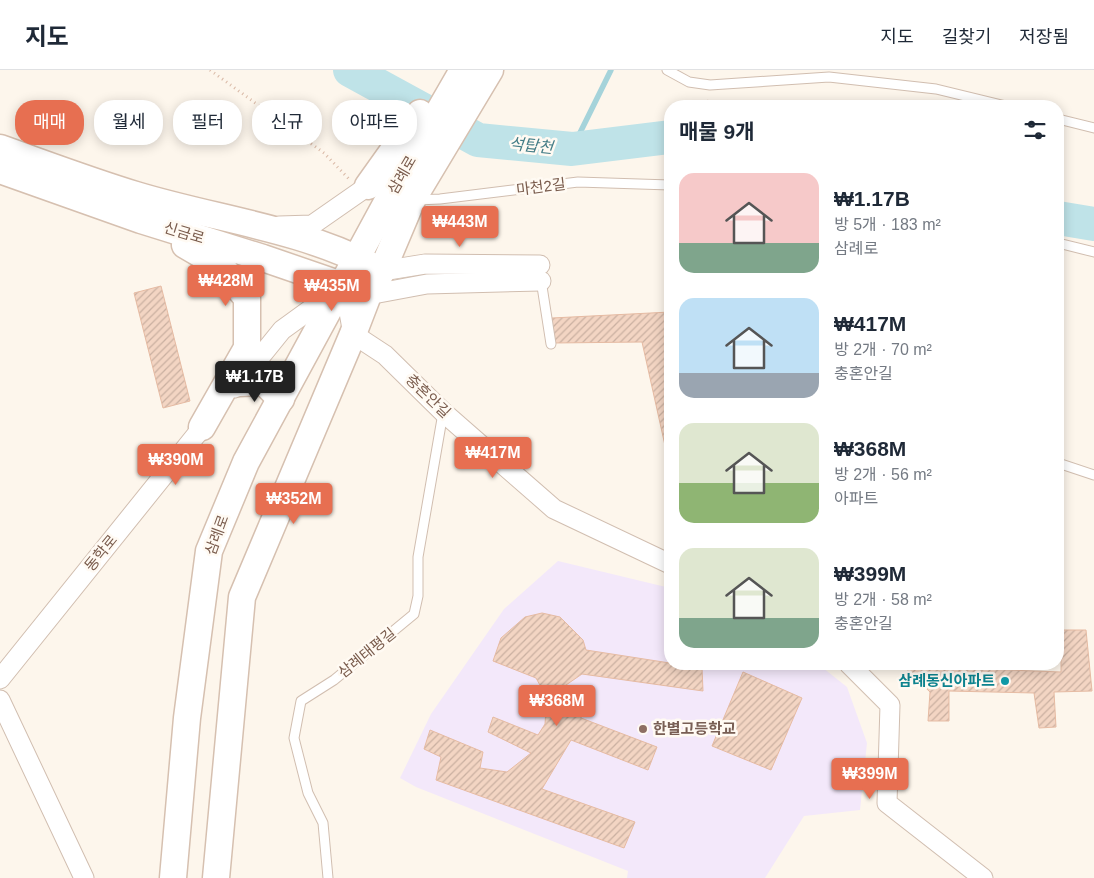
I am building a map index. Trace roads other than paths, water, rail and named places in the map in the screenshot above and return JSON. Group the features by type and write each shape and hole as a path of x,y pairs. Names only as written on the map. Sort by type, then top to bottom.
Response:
{"street":[{"name":"삼례로","path":"173,878 187,718 209,551 246,462 344,285 391,191 455,87 490,70"},
{"name":"신금로","path":"262,226 312,225 391,191 455,87"},
{"name":"신금로","path":"0,148 137,195 262,226 356,258 382,271"},
{"name":"신금로","path":"0,170 141,220 344,285 368,295"},
{"name":"삼례로","path":"216,878 242,597 368,295 382,271 391,191"},
{"name":"동학로","path":"141,220 222,266 247,298 247,348 202,427"},
{"path":"382,271 425,264 541,273"},
{"path":"368,295 427,284 541,273"},
{"name":"동학로","path":"0,679 282,330 344,285"},
{"path":"344,285 353,334"},
{"name":"충혼안길","path":"353,334 386,355 443,412 554,509 664,561"},
{"path":"239,383 264,382 281,399"},
{"path":"855,670 890,705 887,803 983,878"},
{"path":"0,700 84,878"}],"lane":[{"path":"666,70 689,82 710,85 829,77 936,89 981,100"},
{"path":"1064,120 1094,128"},
{"name":"마천2길","path":"391,191 440,199 578,182 664,185"},
{"path":"1064,244 1094,252"},
{"path":"541,273 552,344"},
{"name":"삼례태평길","path":"328,878 323,823 308,793 294,738 301,701 334,680 414,614 418,596 418,558 443,412"},
{"path":"1064,465 1094,475"}],"waterway":[{"name":"석탑천","path":"350,70 478,140 572,149 664,138"},
{"path":"572,149 611,70"},
{"name":"석탑천","path":"1064,219 1094,224"}],"place":[{"name":"삼례동신아파트","path":"1005,681"},
{"name":"한별고등학교","path":"643,729"}]}
